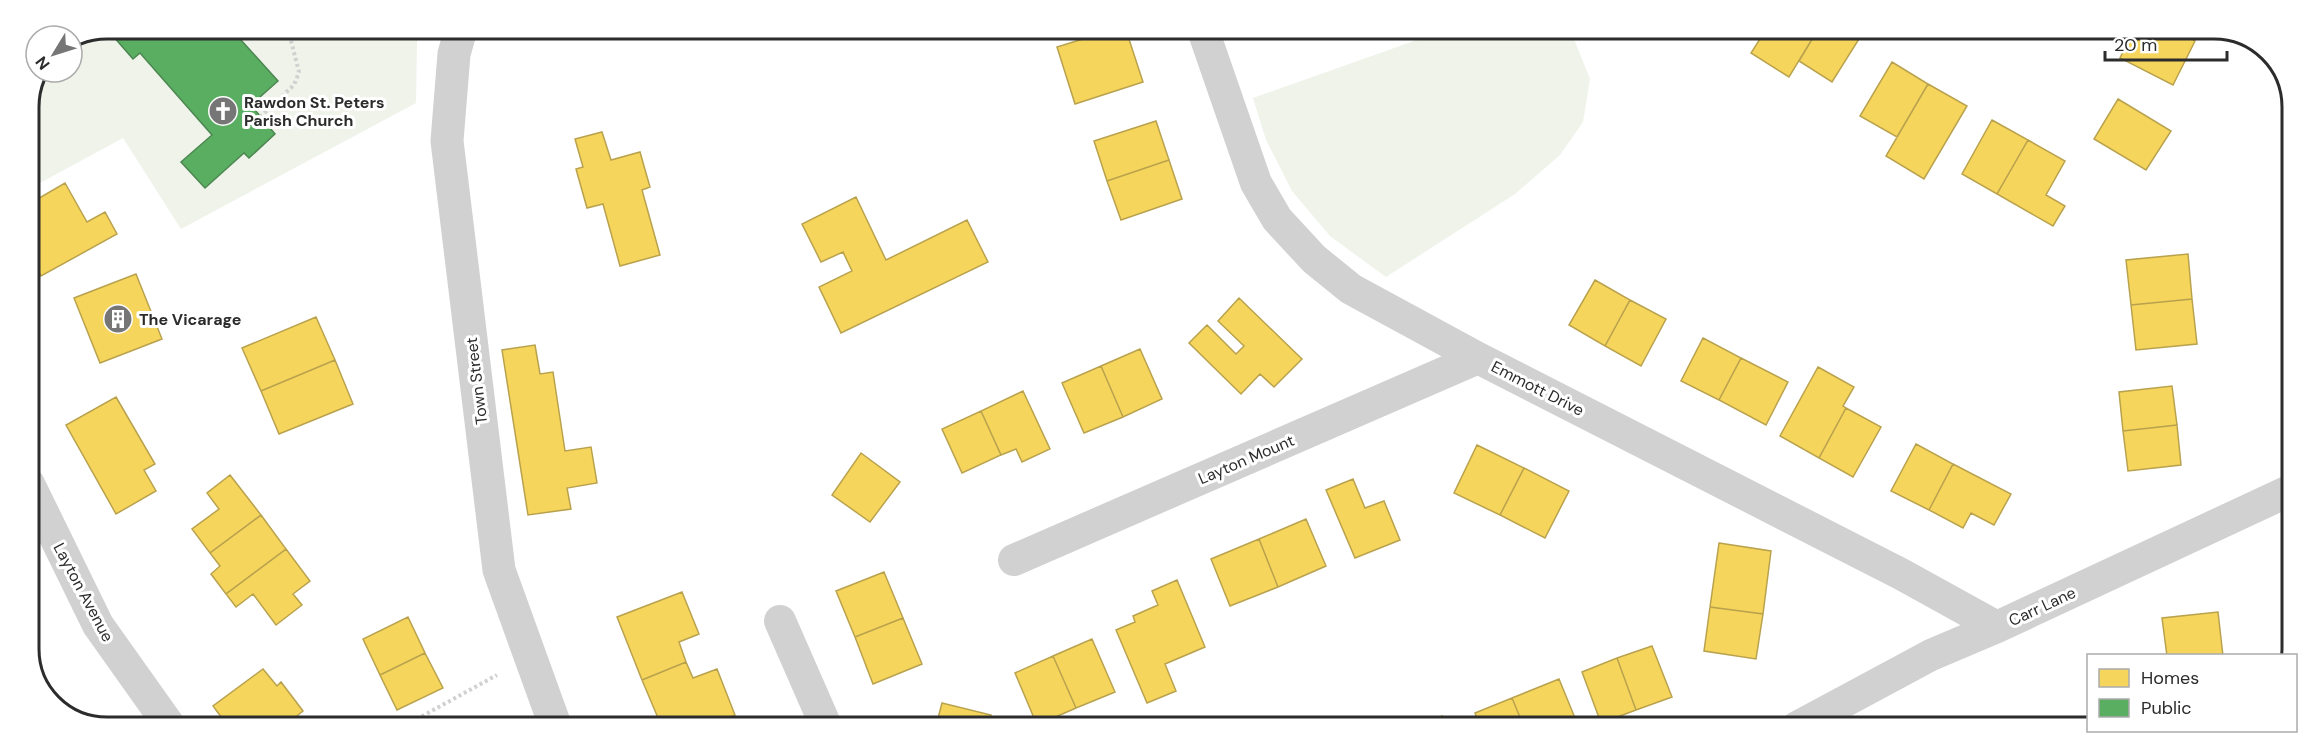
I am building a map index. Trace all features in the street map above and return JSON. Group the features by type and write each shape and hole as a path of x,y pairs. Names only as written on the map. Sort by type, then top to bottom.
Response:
{"street":[{"name":"Town Street","path":"458,39 454,54 447,141 499,570 552,717"},
{"name":"Emmott Drive","path":"1206,39 1256,183 1277,219 1314,259 1351,289 1478,358 1901,574 1996,627"},
{"name":"Layton Mount","path":"1014,560 1478,358"},
{"name":"Carr Lane","path":"1819,717 1931,655 2282,494"},
{"name":"Layton Avenue","path":"39,504 98,625 163,717"},
{"path":"780,621 822,717"}],"path":[{"path":"260,117 294,85 299,72 291,39"},
{"path":"421,717 530,657"}],"shaded area":[{"path":"418,39 416,103 181,229 123,138 39,184 40,94 43,84 84,84 84,43 94,40"},
{"path":"1420,39 1574,39 1590,79 1583,122 1560,155 1515,194 1386,277 1330,236 1292,191 1266,140 1253,98"}],"building: Homes":[{"path":"1083,39 1129,39 1143,82 1075,104 1057,47"},
{"path":"1760,39 1812,39 1789,77 1751,53"},
{"path":"1812,39 1859,39 1832,82 1799,61"},
{"path":"2129,39 2192,39 2195,41 2173,85 2120,58"},
{"path":"1892,62 1928,84 1897,137 1860,116"},
{"path":"1928,84 1967,106 1924,179 1886,156"},
{"path":"2118,99 2171,131 2146,170 2094,139"},
{"path":"1992,120 2028,140 1997,194 1962,174"},
{"path":"1156,121 1169,160 1107,181 1094,141"},
{"path":"602,132 611,160 640,152 650,187 642,190 660,255 620,266 603,204 587,208 576,169 583,167 575,139"},
{"path":"2028,140 2065,161 2046,195 2065,206 2053,226 1997,194"},
{"path":"1169,160 1182,199 1121,220 1107,181"},
{"path":"65,183 87,222 105,212 117,234 41,276 39,272 39,198"},
{"path":"856,197 886,260 967,220 988,262 841,333 819,287 852,271 843,252 821,262 802,224"},
{"path":"2188,254 2192,299 2131,305 2126,260"},
{"name":"The Vicarage","path":"136,274 162,339 100,363 74,298"},
{"path":"1595,280 1630,300 1605,346 1569,325"},
{"path":"1239,298 1302,359 1274,387 1260,374 1241,394 1189,343 1207,325 1236,354 1244,346 1218,321"},
{"path":"2192,299 2197,344 2136,350 2131,305"},
{"path":"1630,300 1666,319 1641,366 1605,346"},
{"path":"316,317 335,360 261,391 242,348"},
{"path":"1703,338 1741,358 1719,400 1681,381"},
{"path":"535,345 540,374 553,372 565,451 591,447 597,483 567,488 571,509 528,515 502,350"},
{"path":"1140,349 1162,399 1123,417 1101,366"},
{"path":"1741,358 1788,382 1766,425 1719,400"},
{"path":"335,360 353,404 279,434 261,391"},
{"path":"1101,366 1123,417 1084,433 1062,383"},
{"path":"1818,367 1854,387 1843,406 1846,408 1819,458 1780,436"},
{"path":"2172,386 2177,425 2123,431 2119,392"},
{"path":"1023,391 1050,449 1022,462 1016,449 1001,455 981,411"},
{"path":"116,397 155,464 144,470 156,491 116,514 66,425"},
{"path":"1846,408 1881,427 1853,477 1819,458"},
{"path":"981,411 1001,455 962,473 942,429"},
{"path":"2177,425 2181,465 2128,471 2123,431"},
{"path":"1916,444 1953,464 1929,510 1891,491"},
{"path":"1477,445 1524,468 1500,515 1454,493"},
{"path":"861,453 900,482 870,522 832,495"},
{"path":"1953,464 2011,494 1994,525 1971,513 1963,528 1929,510"},
{"path":"1524,468 1569,491 1545,538 1500,515"},
{"path":"230,475 261,515 210,553 192,529 219,509 207,493"},
{"path":"1353,479 1365,508 1384,501 1400,540 1355,558 1326,490"},
{"path":"261,515 286,549 226,594 211,574 220,566 210,553"},
{"path":"1306,519 1326,566 1278,587 1259,539"},
{"path":"1259,539 1278,587 1230,606 1211,559"},
{"path":"1719,543 1771,551 1763,614 1710,607"},
{"path":"286,549 310,581 293,594 302,605 276,625 253,594 236,607 226,594"},
{"path":"884,572 903,618 855,637 836,591"},
{"path":"1177,580 1205,647 1165,664 1176,691 1147,703 1116,630 1135,622 1133,616 1158,605 1152,591"},
{"path":"682,592 699,634 679,642 686,662 642,680 617,617"},
{"path":"1710,607 1763,614 1756,659 1704,651"},
{"path":"2218,612 2223,654 2167,654 2162,618"},
{"path":"408,617 425,653 380,675 363,639"},
{"path":"903,618 922,664 873,684 855,637"},
{"path":"1092,639 1115,692 1076,708 1053,656"},
{"path":"1652,646 1672,697 1636,710 1617,658"},
{"path":"425,653 443,688 397,710 380,675"},
{"path":"1053,656 1076,708 1055,717 1034,717 1015,673"},
{"path":"1617,658 1636,710 1617,717 1599,717 1582,672"},
{"path":"686,662 693,678 717,669 735,715 730,717 658,717 642,680"},
{"path":"263,669 277,686 281,682 303,711 296,717 221,717 213,706"},
{"path":"1559,679 1575,717 1520,717 1512,698"},
{"path":"1512,698 1520,717 1476,717 1475,713"},
{"path":"942,703 991,715 991,717 938,717"}],"building: Public":[{"name":"Rawdon St. Peters Parish Church","path":"116,39 240,39 278,81 251,105 275,134 249,158 244,153 205,188 181,162 212,135 140,53 133,59"}],"place":[{"name":"Rawdon St. Peters Parish Church","path":"223,111"},
{"name":"The Vicarage","path":"118,319"}]}
